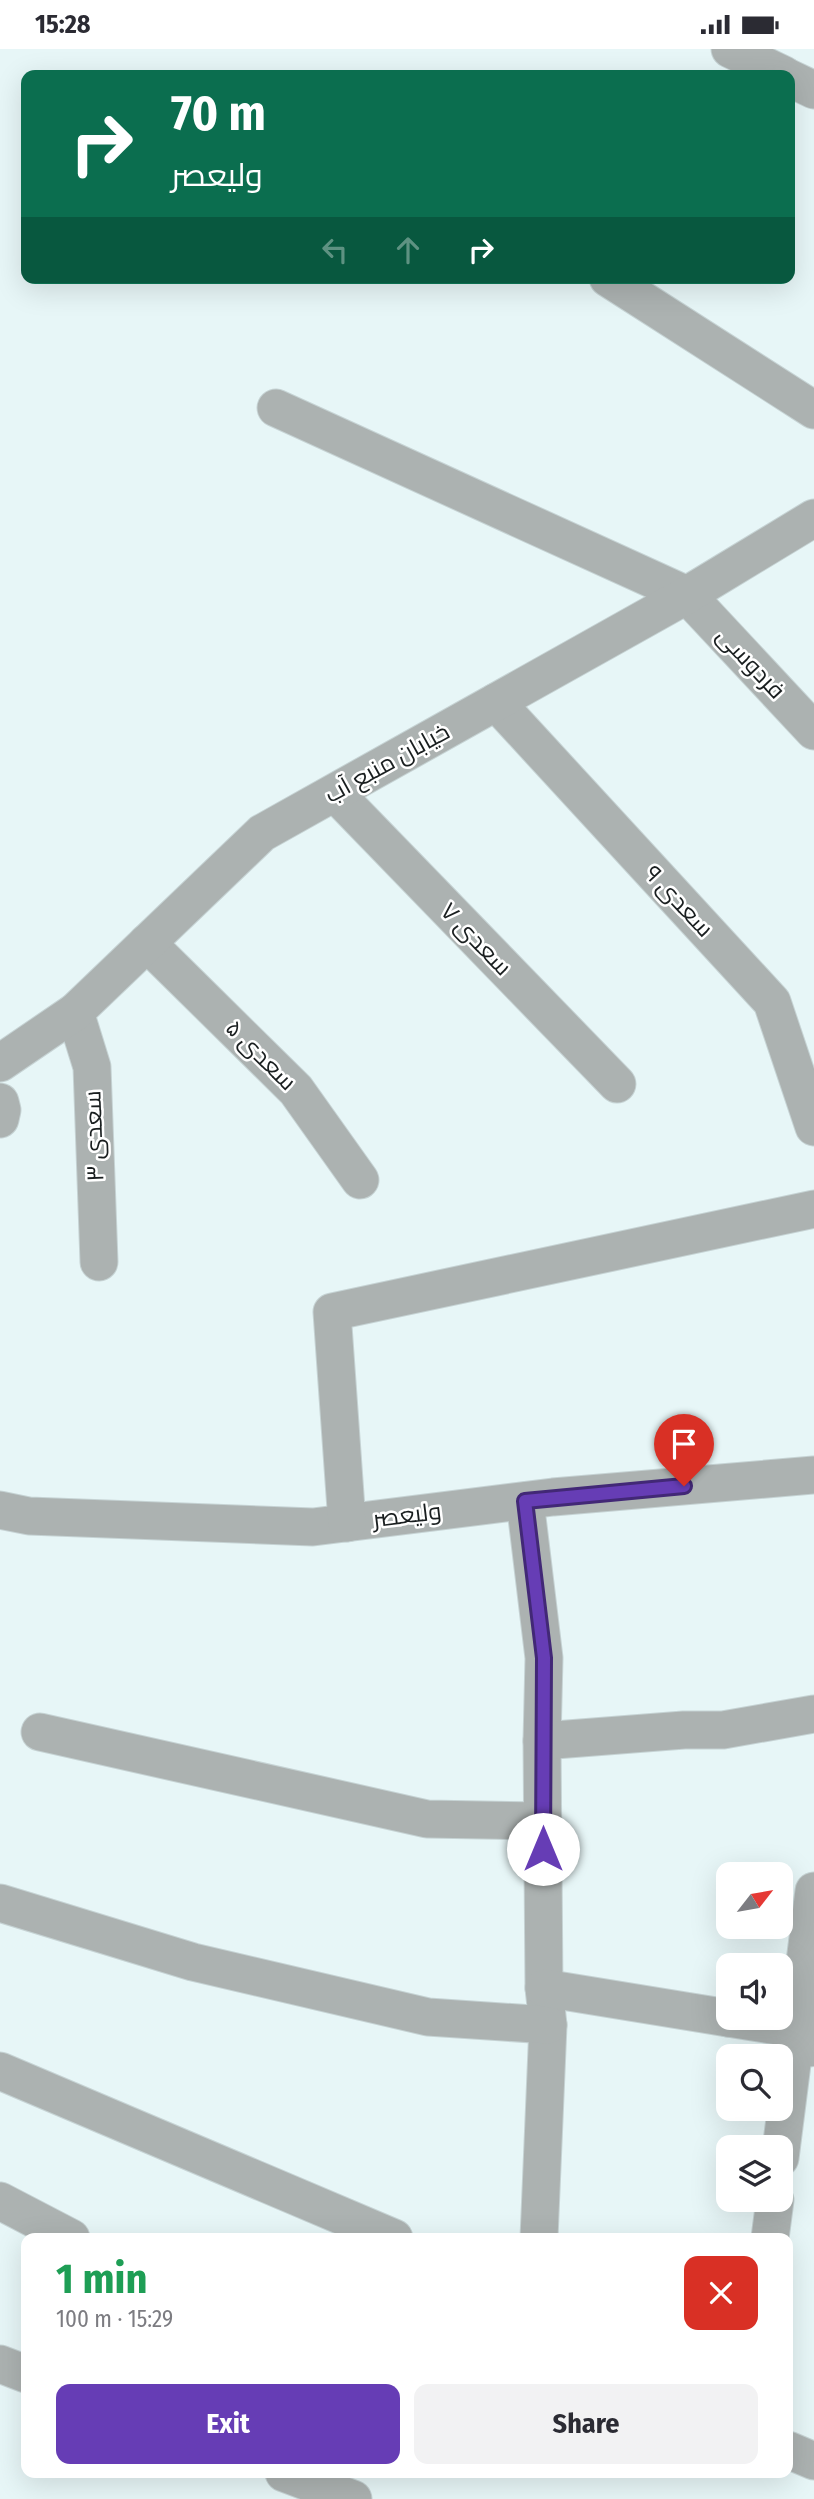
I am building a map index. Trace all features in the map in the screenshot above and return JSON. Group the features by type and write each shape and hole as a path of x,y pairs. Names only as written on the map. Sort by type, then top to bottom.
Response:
{"street":[{"path":"730,49 774,70"},
{"path":"795,81 814,90"},
{"path":"617,284 814,409"},
{"path":"276,408 687,595"},
{"name":"خیابان منبع آب","path":"0,1063 75,1012 262,833 687,595 814,518"},
{"name":"فردوسی","path":"687,595 814,731"},
{"name":"سعدی ۹","path":"496,702 772,1002 814,1127"},
{"name":"سعدی ۷","path":"335,793 617,1084"},
{"name":"سعدی ۵","path":"147,943 296,1090 359,1180"},
{"name":"سعدی ۳","path":"75,1012 92,1067 99,1262"},
{"path":"0,1101 0,1119"},
{"path":"347,1523 332,1312 814,1209"},
{"name":"ولیعصر","path":"0,1510 29,1516 313,1527 525,1501 814,1475"},
{"path":"525,1501 544,1658 544,1988 548,2025 539,2233"},
{"path":"542,1741 684,1730 723,1730 814,1714"},
{"path":"40,1732 427,1819 543,1821"},
{"path":"785,2135 806,2041 814,1891"},
{"path":"0,1903 192,1962 428,2017 548,2025"},
{"path":"544,1988 716,2016"},
{"path":"769,2030 806,2041"},
{"path":"0,2071 382,2233"},
{"path":"0,2201 61,2233"},
{"path":"771,2233 773,2212"},
{"path":"0,2364 21,2372"},
{"path":"793,2452 814,2461"},
{"path":"297,2478 353,2499"}],"route":[{"path":"543,1849 544,1658 525,1501 684,1486"}]}
